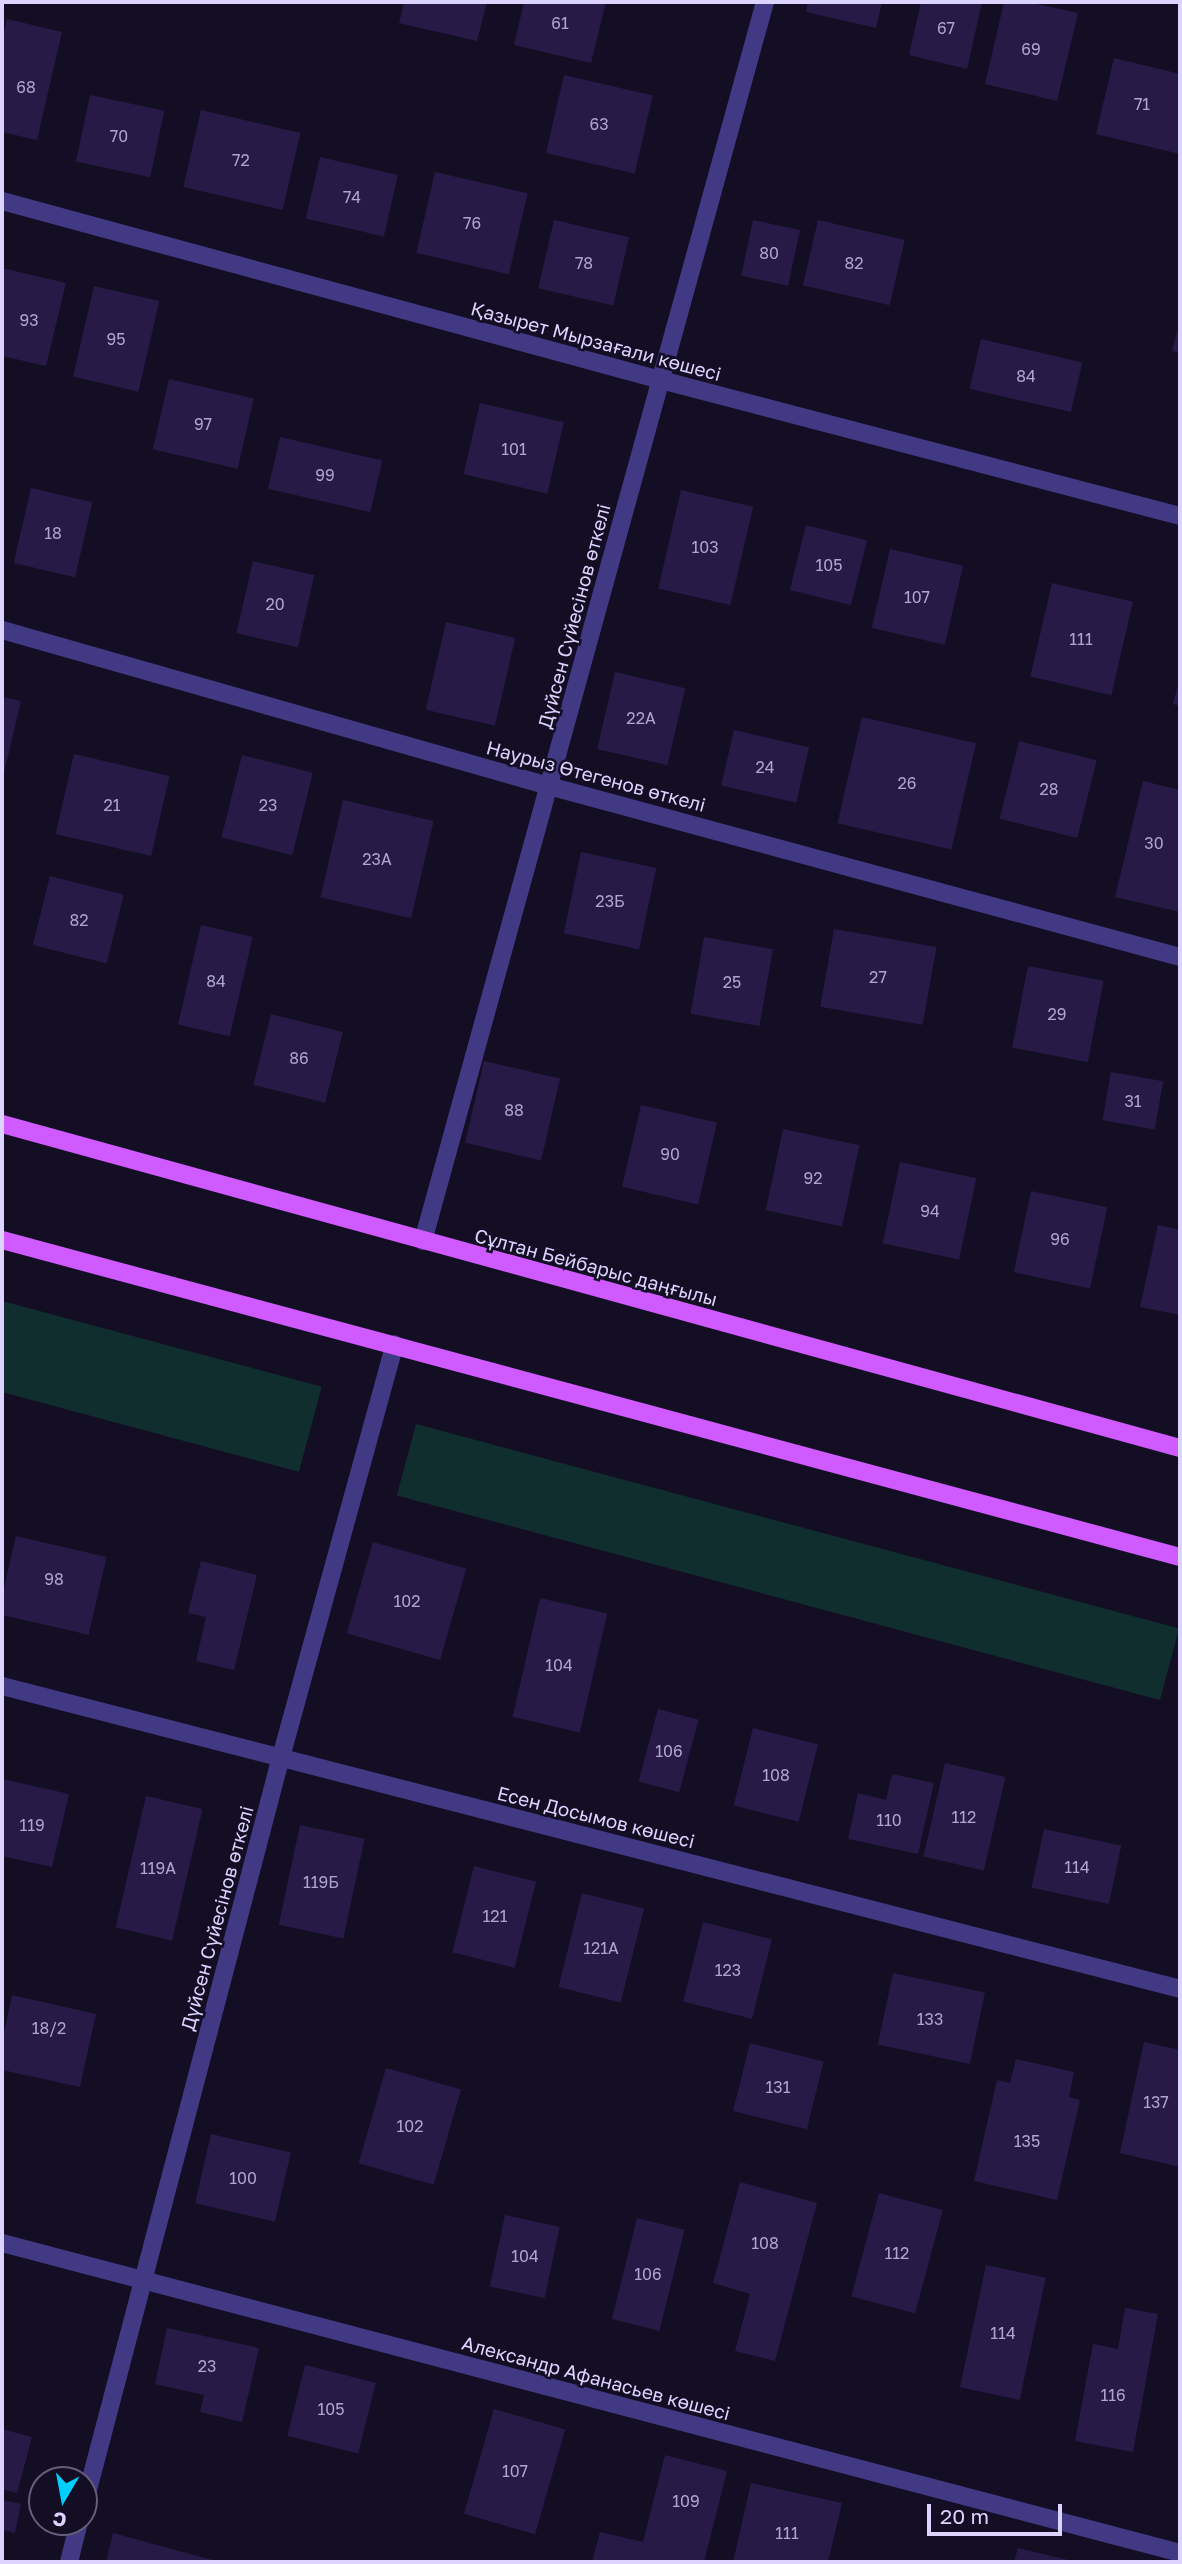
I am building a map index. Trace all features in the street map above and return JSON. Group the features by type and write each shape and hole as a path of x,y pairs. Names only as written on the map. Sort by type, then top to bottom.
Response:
{"main road":[{"name":"Сұлтан Бейбарыс даңғылы","path":"2,1124 1180,1448"},
{"path":"2,1240 1180,1557"}],"street":[{"name":"Дүйсен Сүйесінов өткелі","path":"423,1241 765,2"},
{"name":"Қазырет Мырзағали көшесі","path":"2,201 661,380 1180,516"},
{"name":"Наурыз Өтегенов өткелі","path":"2,630 549,786 1180,957"},
{"name":"Дүйсен Сүйесінов өткелі","path":"94,2466 281,1757 395,1344"},
{"name":"Есен Досымов көшесі","path":"2,1686 1180,1989"},
{"name":"Александр Афанасьев көшесі","path":"2,2243 1180,2553"},
{"path":"69,2562 76,2536"}],"green space":[{"path":"2,1301 322,1387 299,1472 2,1392"},
{"path":"416,1424 1179,1628 1160,1700 397,1495"}],"building":[{"path":"404,2 487,2 477,41 399,23"},
{"path":"524,2 606,2 591,63 514,45"},
{"path":"808,2 882,2 876,28 806,12"},
{"path":"921,2 982,2 967,69 909,55"},
{"path":"1004,2 1027,2 1078,13 1057,101 985,84"},
{"path":"7,19 62,32 37,140 2,132 2,41"},
{"path":"1114,58 1180,74 1180,154 1096,134"},
{"path":"564,75 653,95 635,173 546,153"},
{"path":"90,95 164,111 150,177 76,162"},
{"path":"201,110 300,133 283,210 183,187"},
{"path":"320,157 398,175 384,236 306,218"},
{"path":"435,172 528,193 509,274 416,253"},
{"path":"554,220 629,237 613,306 538,288"},
{"path":"753,220 800,230 788,286 741,276"},
{"path":"818,220 905,240 890,305 803,285"},
{"path":"2,268 66,283 46,366 2,356"},
{"path":"94,286 159,301 138,392 73,377"},
{"path":"1180,320 1180,353 1172,351"},
{"path":"981,339 1082,362 1071,412 970,389"},
{"path":"169,379 254,399 238,469 153,449"},
{"path":"480,403 564,422 547,493 464,474"},
{"path":"280,437 382,461 370,512 268,489"},
{"path":"31,488 92,502 75,577 14,563"},
{"path":"681,490 753,507 730,605 658,588"},
{"path":"806,525 867,540 851,605 790,590"},
{"path":"890,549 963,566 945,645 872,628"},
{"path":"253,561 314,575 298,647 236,633"},
{"path":"1052,583 1133,602 1111,695 1030,677"},
{"path":"446,622 515,638 495,726 426,710"},
{"path":"615,672 685,688 667,765 597,749"},
{"path":"1180,678 1180,706 1173,704"},
{"path":"2,697 21,701 3,777 2,777"},
{"path":"862,717 976,743 951,850 837,823"},
{"path":"734,730 809,747 796,803 721,786"},
{"path":"1019,741 1097,760 1077,838 1000,819"},
{"path":"74,754 169,776 151,856 56,834"},
{"path":"242,755 313,773 292,855 221,837"},
{"path":"1143,781 1180,790 1180,912 1115,897"},
{"path":"343,800 434,821 411,918 321,897"},
{"path":"581,852 656,868 639,949 564,933"},
{"path":"50,876 124,894 107,963 33,945"},
{"path":"201,925 253,937 230,1036 178,1024"},
{"path":"834,929 936,947 923,1025 820,1007"},
{"path":"704,937 773,949 759,1026 690,1014"},
{"path":"1028,966 1104,981 1088,1062 1012,1047"},
{"path":"271,1014 343,1032 325,1103 253,1085"},
{"path":"484,1061 560,1079 541,1160 465,1143"},
{"path":"1111,1072 1163,1081 1155,1129 1102,1120"},
{"path":"641,1105 717,1123 698,1204 622,1187"},
{"path":"783,1129 859,1145 842,1226 766,1210"},
{"path":"900,1162 976,1178 959,1259 883,1243"},
{"path":"1031,1191 1107,1207 1090,1288 1014,1272"},
{"path":"1158,1225 1180,1230 1180,1315 1140,1307"},
{"path":"16,1536 107,1557 89,1635 2,1615 2,1597"},
{"path":"373,1542 466,1569 440,1660 347,1633"},
{"path":"201,1561 257,1575 234,1670 196,1661 206,1617 188,1613"},
{"path":"540,1598 607,1614 580,1732 513,1717"},
{"path":"658,1709 699,1720 679,1792 639,1781"},
{"path":"753,1728 818,1744 799,1822 734,1806"},
{"path":"945,1763 1005,1777 984,1870 923,1857"},
{"path":"892,1774 934,1783 918,1854 848,1839 858,1793 886,1800"},
{"path":"2,1779 69,1794 52,1867 2,1856"},
{"path":"146,1796 203,1809 172,1941 116,1928"},
{"path":"300,1825 365,1839 343,1938 279,1925"},
{"path":"1044,1829 1121,1845 1109,1904 1032,1888"},
{"path":"474,1866 536,1881 515,1968 452,1952"},
{"path":"582,1893 644,1908 621,2003 559,1987"},
{"path":"703,1922 772,1939 752,2019 683,2002"},
{"path":"893,1973 985,1993 970,2064 878,2044"},
{"path":"12,1995 96,2014 80,2087 2,2070 2,2042"},
{"path":"1144,2042 1180,2050 1180,2167 1120,2153"},
{"path":"750,2043 824,2061 807,2129 733,2111"},
{"path":"1016,2059 1074,2072 1069,2097 1080,2100 1057,2200 974,2181 997,2080 1010,2083"},
{"path":"386,2068 461,2089 434,2185 359,2163"},
{"path":"211,2134 291,2152 275,2222 195,2203"},
{"path":"740,2182 817,2203 775,2361 735,2351 750,2294 713,2283"},
{"path":"879,2193 943,2210 915,2313 851,2296"},
{"path":"505,2215 560,2227 545,2298 490,2286"},
{"path":"637,2218 685,2230 659,2331 612,2319"},
{"path":"986,2265 1046,2278 1020,2400 960,2387"},
{"path":"1125,2308 1158,2314 1133,2452 1075,2441 1093,2344 1118,2349"},
{"path":"167,2328 259,2348 242,2422 200,2412 204,2395 155,2384"},
{"path":"305,2365 376,2383 358,2453 287,2436"},
{"path":"494,2409 565,2429 535,2534 464,2514"},
{"path":"2,2429 32,2437 17,2493 2,2489"},
{"path":"665,2455 727,2471 704,2562 592,2562 600,2532 643,2542"},
{"path":"751,2483 842,2503 828,2562 733,2562"},
{"path":"2,2500 21,2504 15,2533 2,2530"},
{"path":"113,2533 216,2561 216,2562 106,2562"},
{"path":"1018,2548 1072,2561 1072,2562 1014,2562"}]}
